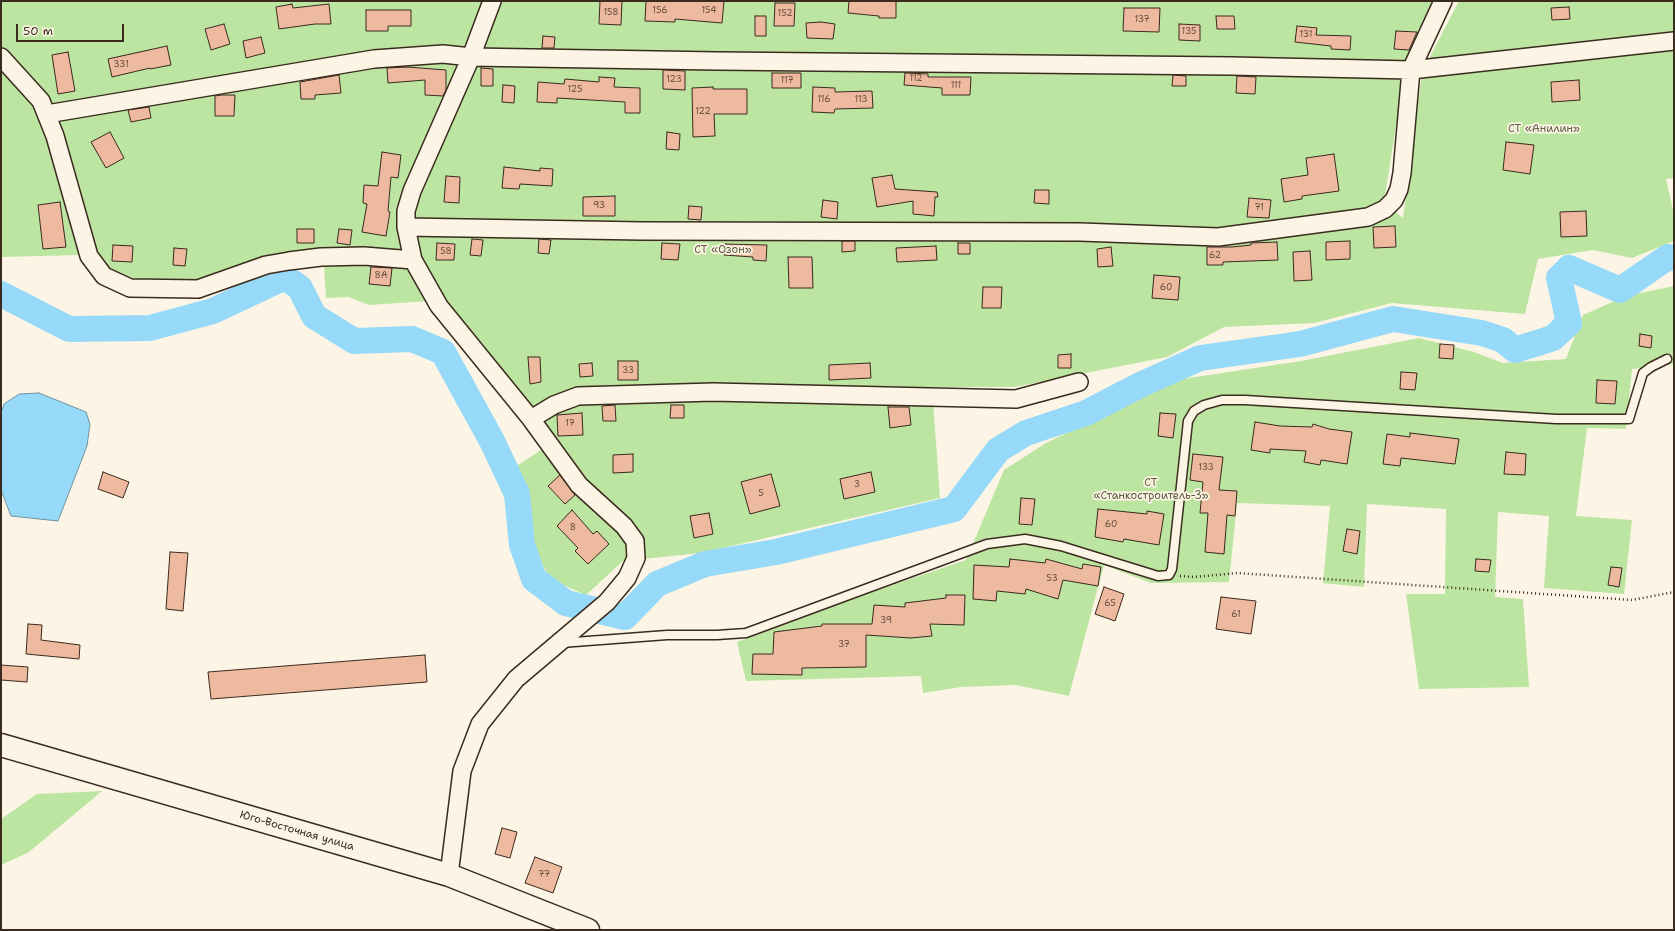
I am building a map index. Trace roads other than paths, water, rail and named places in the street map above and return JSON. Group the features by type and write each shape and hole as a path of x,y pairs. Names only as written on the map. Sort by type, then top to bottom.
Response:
{"street":[{"path":"449,875 462,771 480,724 516,678 607,602 627,578 636,558 635,541 624,526 579,485 531,420 439,306 413,260 406,227 406,211 412,191 471,57 492,1"},
{"path":"406,227 642,231 1080,232 1218,237 1368,217 1384,209 1394,200 1399,189 1402,173 1411,70 1443,1"},
{"path":"47,114 374,59 443,54 471,57 1232,66 1411,70 1674,41"},
{"path":"1,57 41,101 47,114 89,256 104,276 130,288 198,289 266,265 321,257 364,256 413,260"},
{"path":"531,420 554,405 578,396 713,392 1016,399 1079,382"},
{"name":"Юго-Восточная улица","path":"1,745 449,875 588,930"}],"lane":[{"path":"556,644 667,635 718,636 746,633 987,544 1025,539 1061,546 1158,576 1169,576 1172,569 1188,421 1194,411 1204,405 1222,400 1245,400 1556,419 1629,419 1643,373 1651,366 1668,359"}],"water":[{"path":"39,393 86,412 90,424 87,446 58,521 11,516 1,490 1,413 4,404 19,394"}],"waterway":[{"path":"1,294 69,329 150,328 213,311 285,277 300,288 314,316 354,341 412,339 443,352 492,441 517,494 522,545 534,579 566,603 625,617 657,584 705,564 776,552 954,509 998,450 1026,433 1086,413 1140,385 1200,358 1300,344 1393,319 1482,333 1503,340 1515,350 1553,338 1569,323 1559,278 1569,268 1620,290 1668,257 1674,258"}],"park label":[{"name":"СТ «Анилин»","path":"1544,129"},
{"name":"СТ «Озон»","path":"723,250"},
{"name":"СТ «Станкостроитель-3»","path":"1151,489"}]}
